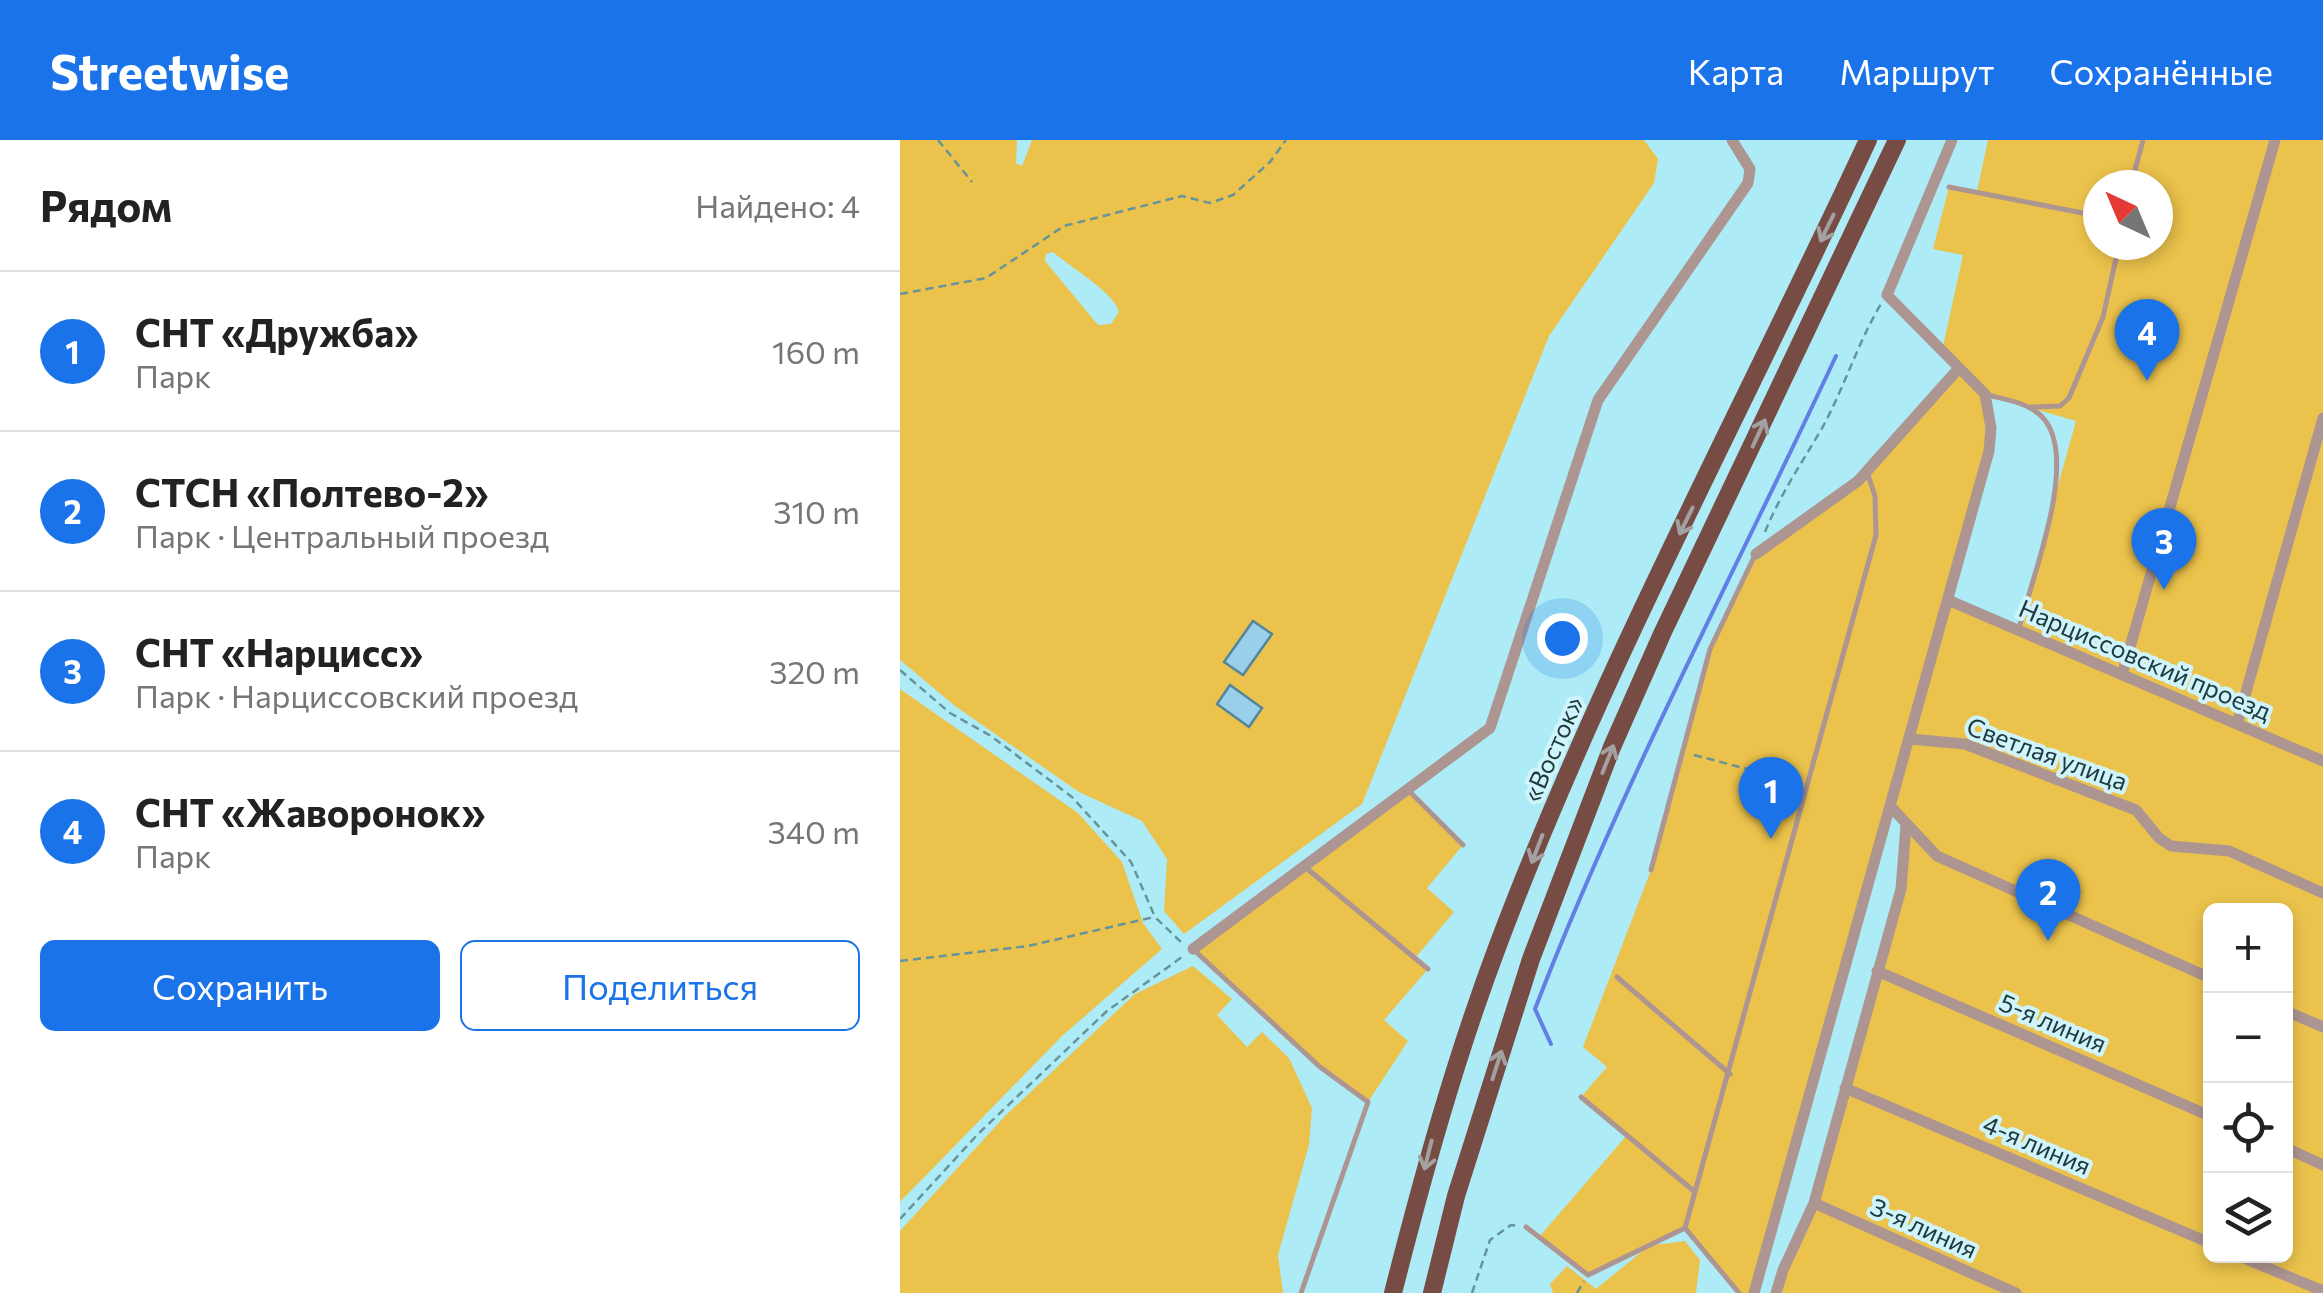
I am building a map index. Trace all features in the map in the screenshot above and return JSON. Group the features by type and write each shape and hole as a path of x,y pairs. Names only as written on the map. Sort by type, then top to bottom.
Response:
{"highway":[{"name":"«Восток»","path":"1393,1293 1433,1135 1498,945 1553,807 1868,140"},
{"path":"1432,1293 1456,1196 1531,958 1612,747 1897,140"}],"street":[{"path":"1193,949 1490,728 1598,400 1748,183 1750,169 1732,140"},
{"path":"1754,1293 1990,450 1985,394 1886,295 1952,140"},
{"path":"2122,675 2275,140"},
{"path":"1756,554 1858,481 1958,368"},
{"path":"2237,724 2323,418"},
{"name":"Нарциссовский проезд","path":"1948,600 2323,762"},
{"name":"Светлая улица","path":"1910,739 1965,744 2136,810 2159,838 2171,846 2229,851 2323,893"},
{"path":"1891,807 1920,840 1950,862 2203,975"},
{"path":"1776,1293 1814,1203 1901,889 1906,825"},
{"name":"5-я линия","path":"1877,971 2203,1113"},
{"path":"2293,1014 2323,1027"},
{"name":"4-я линия","path":"1845,1088 2203,1241"},
{"path":"2293,1151 2323,1164"},
{"name":"3-я линия","path":"1814,1203 2016,1293"},
{"path":"2256,1263 2323,1291"}],"lane":[{"path":"2135,170 2144,140"},
{"path":"1949,188 2083,213"},
{"path":"1985,394 2052,408 2069,398 2103,316 2116,260"},
{"path":"2018,630 2057,489 2059,468 2052,431 2043,417 2028,406"},
{"path":"1526,1227 1588,1275 1685,1228 1876,535 1875,496 1867,472"},
{"path":"1651,870 1710,649 1756,554"},
{"path":"1406,788 1463,845"},
{"path":"1305,867 1428,970"},
{"path":"1193,949 1320,1067 1368,1102 1301,1293"},
{"path":"1617,976 1730,1074"},
{"path":"1581,1097 1696,1192"},
{"path":"1685,1228 1738,1293"}],"path":[{"path":"938,140 972,182"},
{"path":"900,294 986,278 1064,226 1182,196 1210,203 1233,194 1270,162 1286,140"},
{"path":"1756,554 1777,504 1821,430 1864,332 1886,295"},
{"path":"900,670 950,713 991,736 1072,797 1131,862 1155,916 1173,938 1193,949 1107,1010 978,1134 900,1220"},
{"path":"1683,752 1808,785"},
{"path":"900,961 1028,946 1155,916"},
{"path":"1472,1293 1490,1240 1511,1224 1526,1227"},
{"path":"1577,1293 1588,1275"}],"shaded area":[{"path":"900,140 1017,140 1016,163 1022,166 1032,140 1644,140 1658,159 1654,183 1549,336 1362,804 1184,934 1164,911 1167,859 1142,821 1079,792 955,706 900,660","holes":["1053,252 1116,305 1119,312 1111,324 1098,325 1045,261 1046,254"]},
{"path":"1988,140 2323,140 2323,1293 1776,1293 1814,1203 1901,889 1906,825 1892,808 1754,1293 1739,1293 1685,1229 1654,1245 1685,1241 1700,1260 1696,1293 1553,1293 1550,1284 1567,1266 1596,1289 1645,1249 1588,1275 1540,1236 1627,1135 1581,1097 1607,1067 1583,1047 1651,870 1710,649 1756,554 1858,481 1958,368 1942,351 1963,255 1933,249 1949,187 1977,191","holes":["1986,395 2076,421 2018,629 1948,599 1991,428"]},
{"path":"900,689 1078,813 1122,862 1143,923 1162,949 1062,1036 900,1202"},
{"path":"1406,788 1463,845 1427,888 1454,912 1415,958 1428,969 1384,1020 1408,1041 1368,1102 1320,1067 1193,949"},
{"path":"1193,966 1232,999 1217,1015 1247,1047 1262,1032 1289,1058 1312,1108 1309,1145 1278,1255 1283,1293 900,1293 900,1231 1005,1116 1135,994"}],"building":[{"path":"1253,621 1272,634 1243,675 1224,662"},
{"path":"1230,685 1262,708 1249,727 1217,704"}],"waterway":[{"path":"1551,1044 1535,1009 1568,926 1641,761 1836,356"}],"place":[{"name":"СНТ «Жаворонок»","path":"2147,381"},
{"name":"СНТ «Нарцисс»","path":"2164,590"},
{"name":"СНТ «Дружба»","path":"1771,839"},
{"name":"СТСН «Полтево-2»","path":"2048,941"}]}
